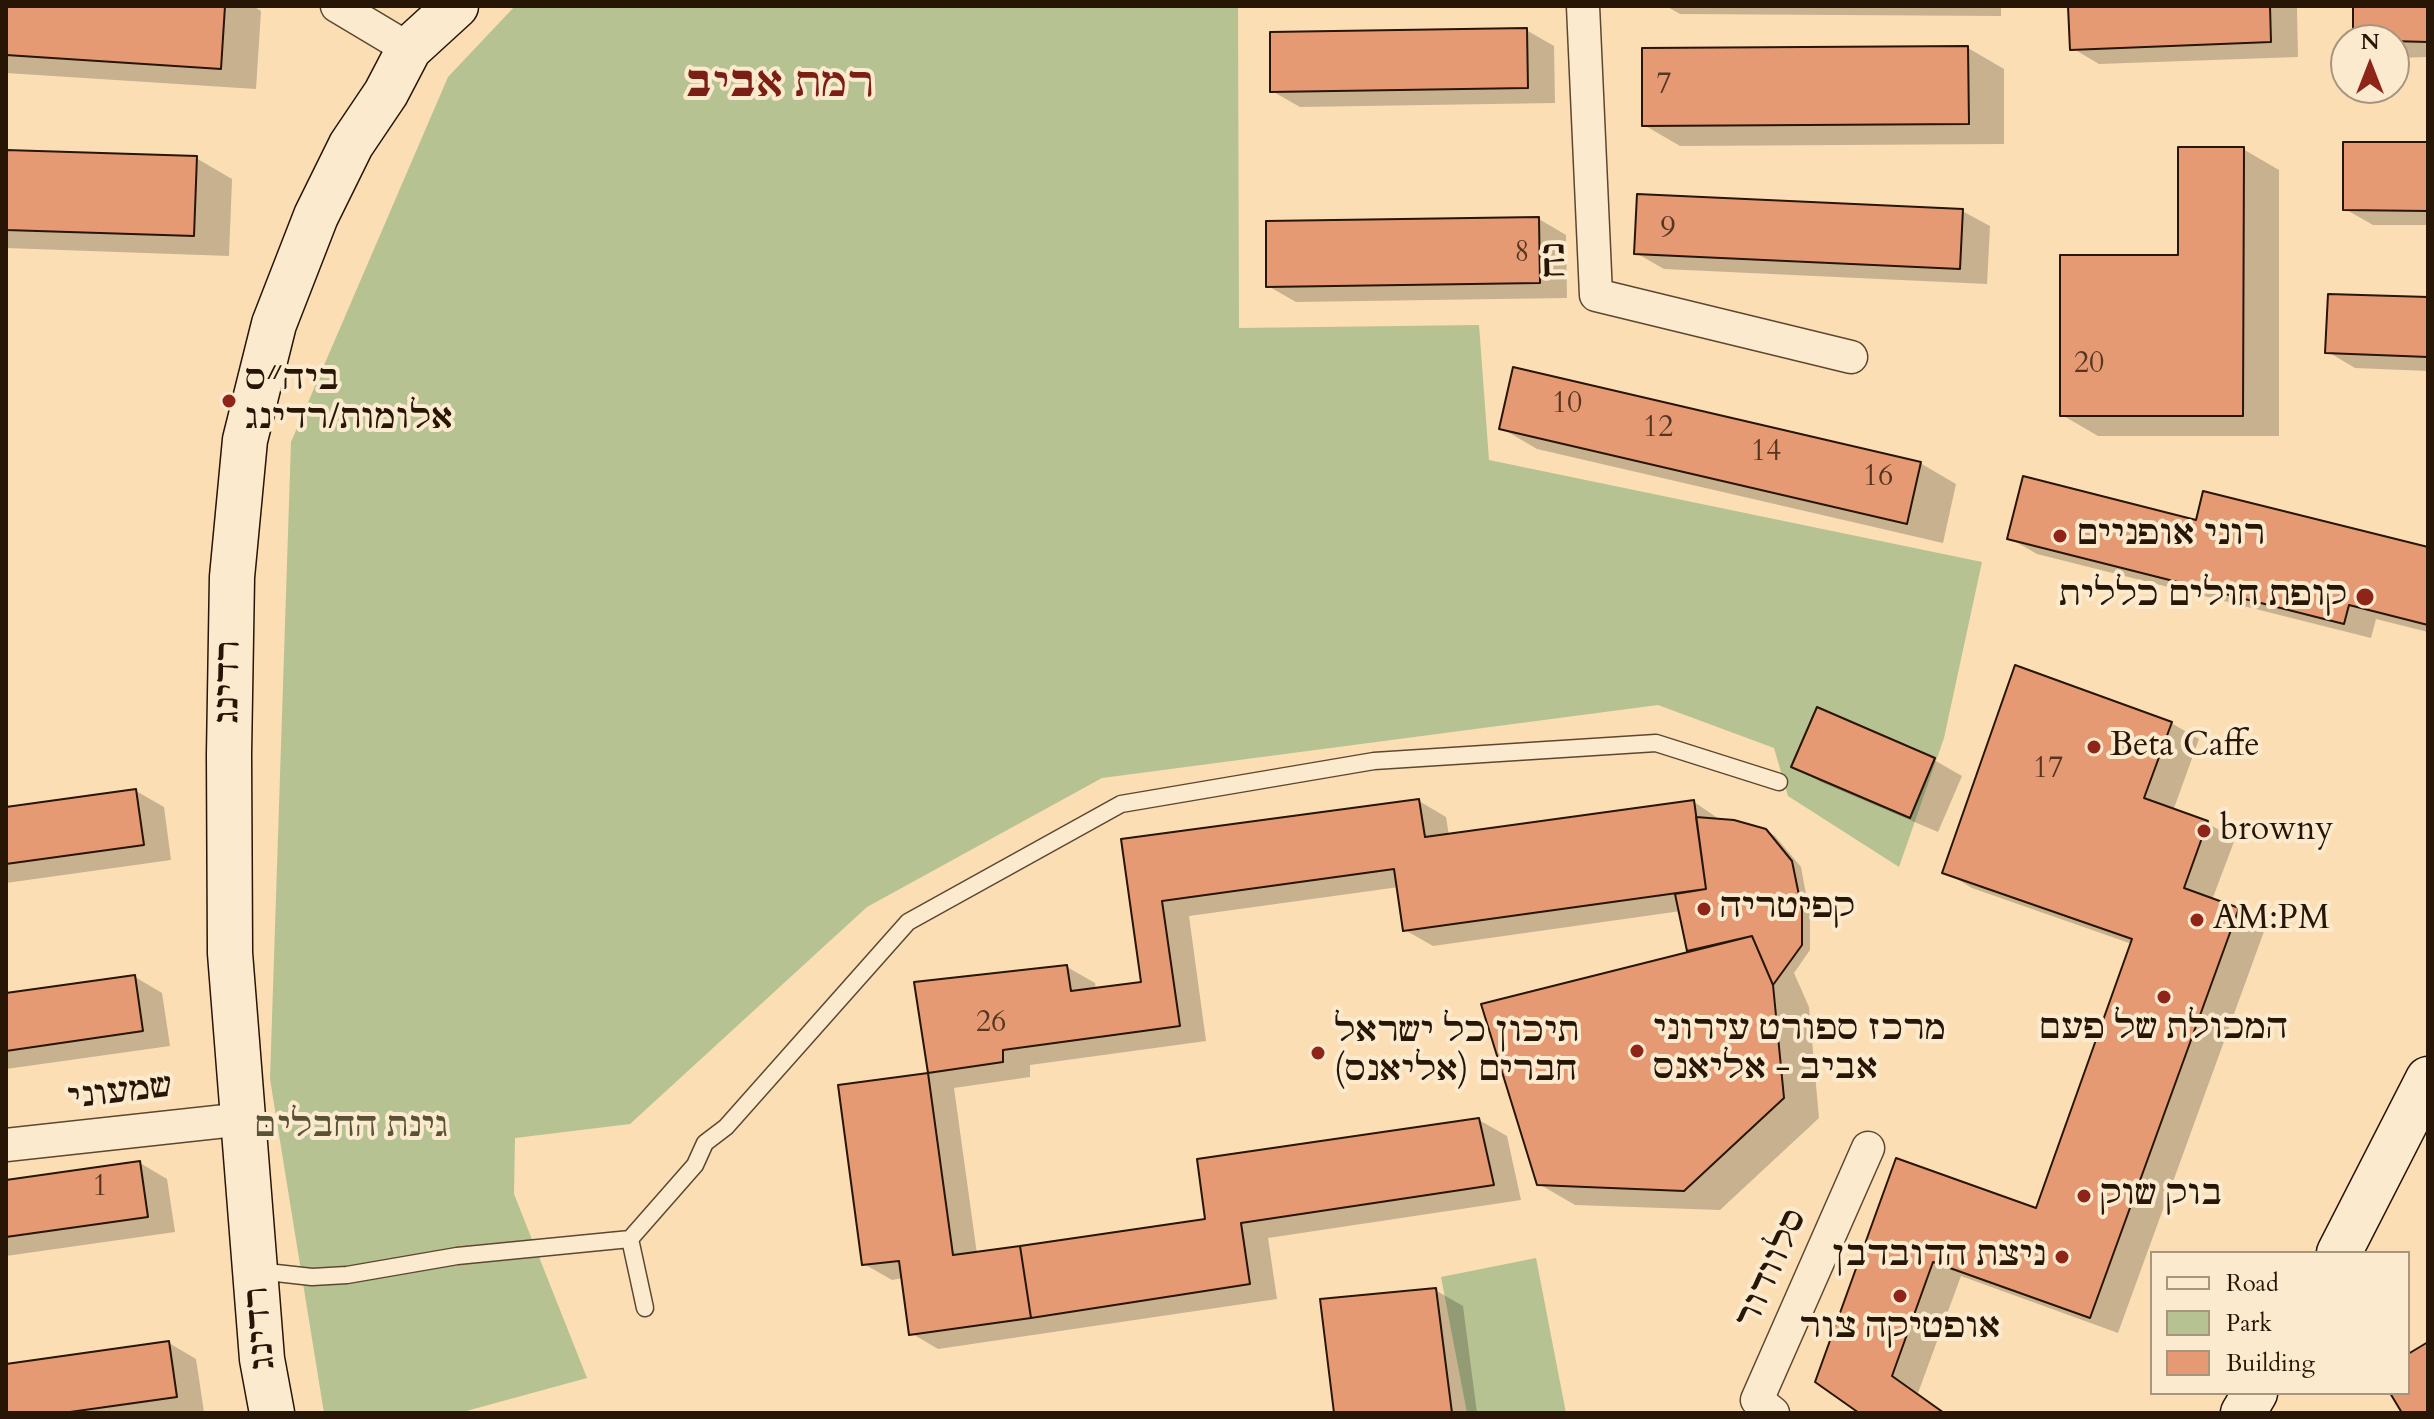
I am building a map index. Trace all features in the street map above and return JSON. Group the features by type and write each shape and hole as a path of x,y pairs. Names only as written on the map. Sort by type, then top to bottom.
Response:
{"street":[{"path":"337,6 409,49"},
{"name":"רדינג","path":"272,1413 262,1359 230,953 232,577 245,440 274,324 316,216 351,145 386,93 409,49 456,6"},
{"name":"נח","path":"1583,6 1596,295 1851,357"},
{"path":"2340,1251 2428,1079"},
{"name":"שמעוני","path":"6,1145 244,1119"},
{"name":"סלוודור","path":"1773,1413 1757,1400 1868,1148"},
{"path":"2243,1413 2254,1395"}],"lane":[{"path":"256,1271 312,1277 339,1275 457,1256 630,1239 695,1165 705,1143 726,1127 908,922 1121,804 1374,761 1656,743 1779,782"},
{"path":"630,1239 645,1308"}],"green space":[{"name":"גינת החבלים","path":"515,6 1238,6 1239,328 1479,325 1489,460 1982,562 1944,738 1899,867 1788,796 1774,748 1658,705 1102,778 867,907 630,1124 515,1138 514,1194 587,1378 459,1413 324,1413 270,1079 291,442 448,77"},
{"path":"1536,1258 1566,1413 1467,1413 1441,1277"}],"building":[{"path":"6,6 225,6 221,69 6,55"},
{"path":"2068,6 2270,6 2271,42 2070,50"},
{"path":"2353,6 2428,6 2428,42 2410,42 2410,24 2353,24"},
{"path":"1527,28 1528,88 1270,92 1270,32"},
{"path":"1968,46 1969,124 1642,126 1642,48"},
{"path":"2343,142 2428,142 2428,211 2343,210"},
{"path":"2178,147 2244,147 2243,416 2060,416 2060,255 2178,255"},
{"path":"6,150 197,156 194,236 6,230"},
{"path":"1637,194 1963,209 1960,269 1634,254"},
{"path":"1539,217 1540,283 1266,287 1266,221"},
{"path":"2328,294 2428,297 2428,357 2325,353"},
{"path":"1513,367 1921,462 1907,524 1499,429"},
{"path":"2023,476 2196,520 2203,491 2428,547 2428,625 2349,605 2344,624 2007,539"},
{"path":"2015,665 2172,722 2144,798 2208,821 2184,888 2239,908 2090,1318 1933,1262 1892,1376 1944,1413 1859,1413 1815,1382 1896,1158 2036,1208 2132,939 1942,873"},
{"path":"1817,707 1935,758 1910,818 1791,767"},
{"path":"136,789 144,845 6,864 6,807"},
{"path":"1419,799 1425,837 1694,800 1706,889 1403,931 1394,869 1162,901 1180,1026 1003,1050 1003,1062 928,1073 914,982 1067,965 1071,991 1141,982 1121,839"},
{"path":"1696,817 1734,820 1766,829 1792,861 1802,910 1802,945 1773,985 1752,936 1687,951 1675,894 1706,889"},
{"name":"מרכז ספורט עירוני אביב - אליאנס","path":"1752,936 1773,985 1784,1098 1684,1191 1537,1185 1481,1004"},
{"path":"135,975 143,1031 6,1051 6,993"},
{"path":"928,1073 953,1255 1020,1246 1031,1318 909,1335 899,1261 862,1265 838,1085"},
{"path":"1479,1118 1494,1185 1241,1223 1250,1284 1031,1318 1020,1246 1205,1219 1197,1159"},
{"path":"140,1161 148,1217 6,1237 6,1180"},
{"path":"1436,1288 1452,1413 1334,1413 1320,1299"},
{"path":"169,1341 177,1397 63,1413 6,1413 6,1364"},
{"path":"2428,1342 2428,1413 2402,1413 2391,1395 2410,1395 2410,1353"}],"place":[{"name":"ביה״ס אלומות/רדינג","path":"229,401"},
{"name":"רוני אופניים","path":"2060,536"},
{"name":"קופת חולים כללית","path":"2365,597"},
{"name":"Beta Caffe","path":"2094,747"},
{"name":"browny","path":"2204,831"},
{"name":"קפיטריה","path":"1704,909"},
{"name":"AM:PM","path":"2197,920"},
{"name":"המכולת של פעם","path":"2164,997"},
{"name":"מרכז ספורט עירוני אביב - אליאנס","path":"1637,1051"},
{"name":"תיכון כל ישראל חברים (אליאנס)","path":"1318,1053"},
{"name":"בוק שוק","path":"2084,1196"},
{"name":"ניצת הדובדבן","path":"2062,1257"},
{"name":"אופטיקה צור","path":"1900,1296"}],"district":[{"name":"רמת אביב","path":"780,86"}]}
